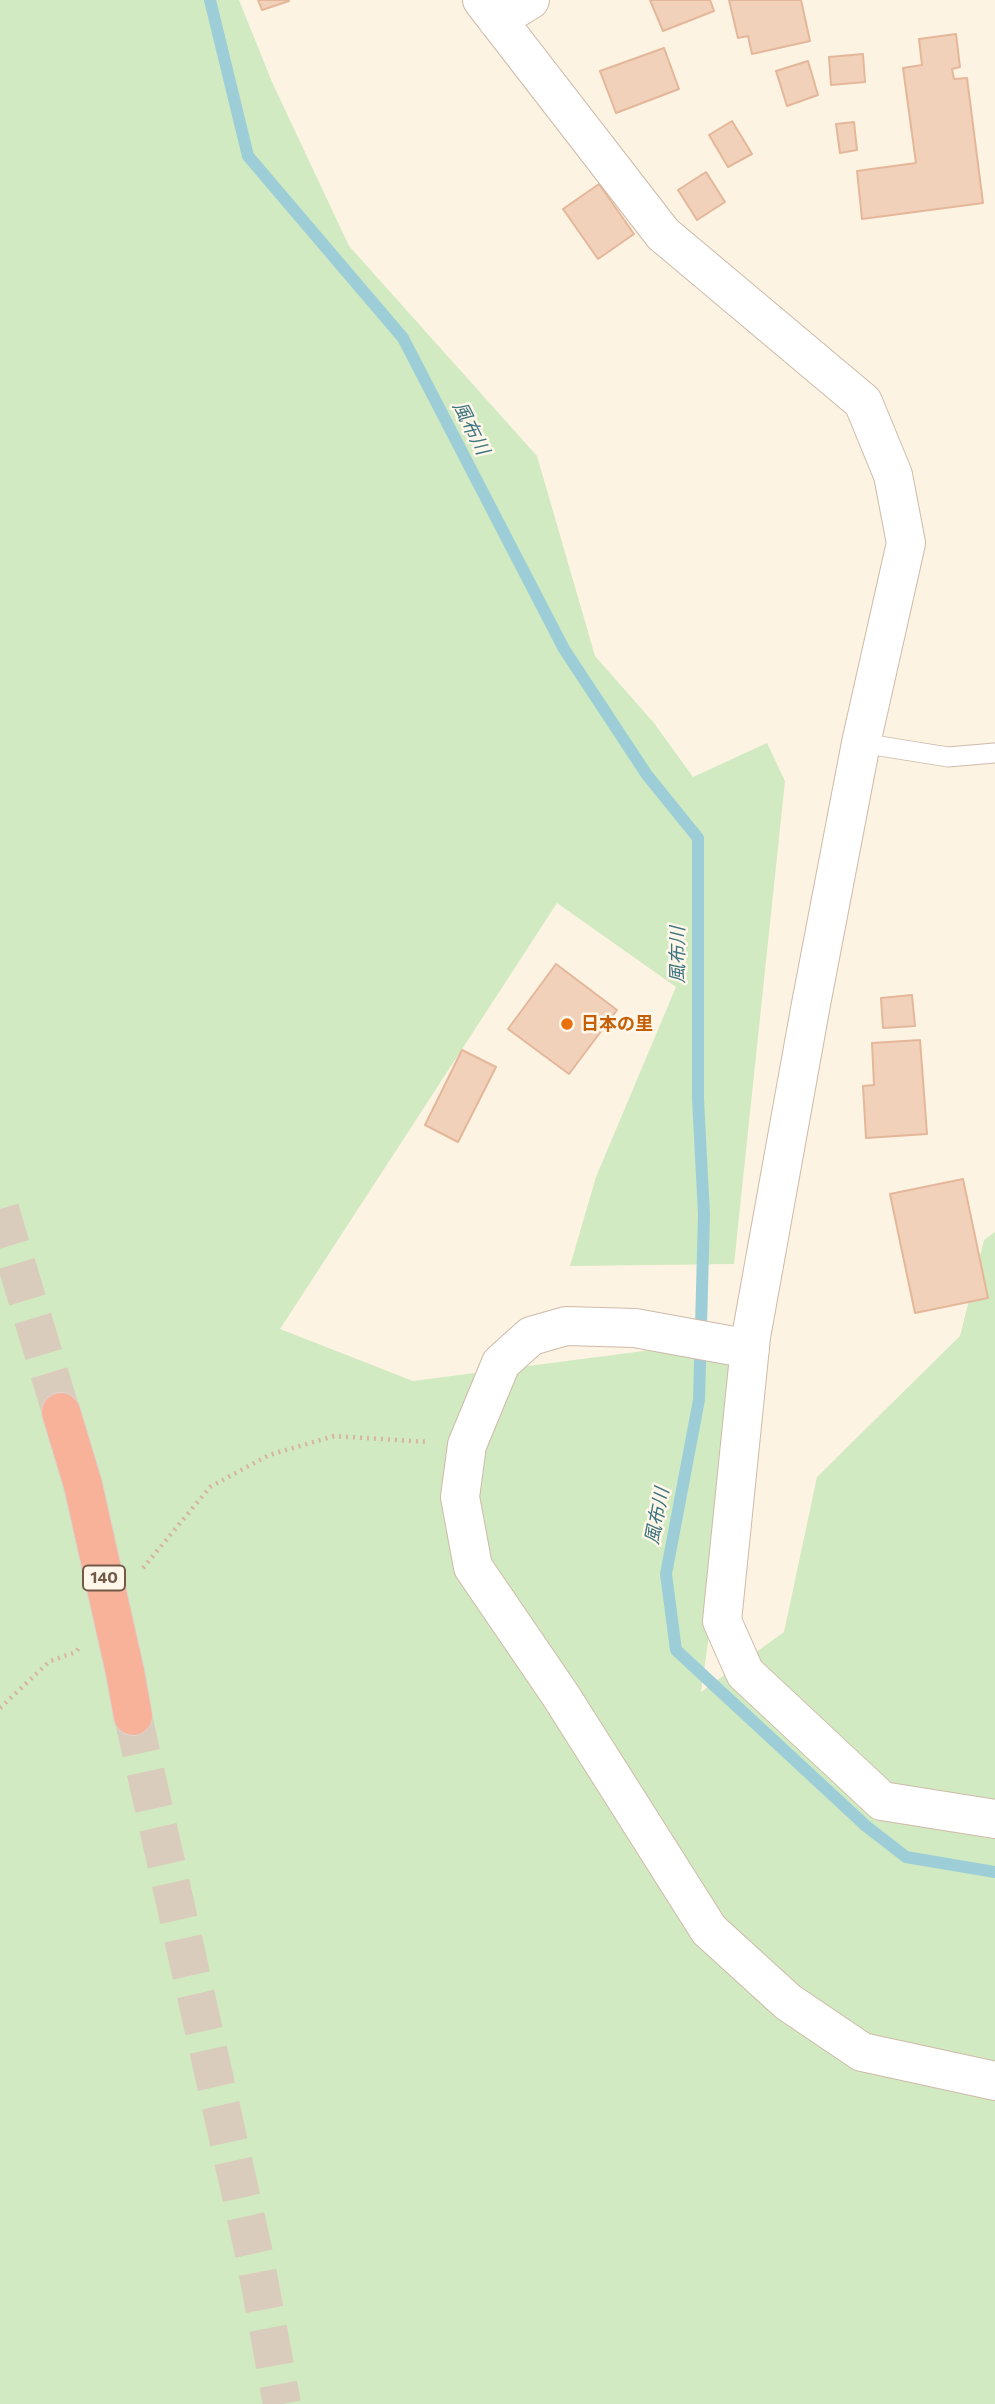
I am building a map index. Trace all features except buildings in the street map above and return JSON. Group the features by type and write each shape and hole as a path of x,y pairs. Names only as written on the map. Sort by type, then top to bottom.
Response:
{"highway":[{"name":"140","path":"61,1412 82,1485 125,1672 132,1716"}],"street":[{"path":"530,0 489,10 663,234 863,402 893,475 906,543 861,743 808,1017 750,1349 722,1621 745,1673 882,1801 995,1819"},
{"path":"750,1349 635,1328 566,1326 531,1336 501,1363 467,1445 460,1497 473,1567 561,1696 709,1930 788,2002 862,2052 995,2081"}],"lane":[{"path":"861,743 948,757 995,753"}],"path":[{"path":"141,1570 210,1486 270,1455 334,1437 467,1445"},
{"path":"0,1708 50,1661 76,1652 84,1642"}],"green space":[{"path":"0,0 239,0 272,82 349,246 537,456 595,656 654,723 693,777 767,743 785,781 734,1264 570,1266 596,1177 676,987 557,903 280,1329 413,1381 751,1337 701,1692 784,1632 817,1477 960,1336 984,1240 995,1232 995,2404 0,2404"}],"waterway":[{"name":"風布川","path":"210,0 248,156 403,338 564,649 647,775 698,838 698,1099 704,1215 699,1400 666,1574 676,1650 866,1826 906,1857 995,1872"}],"tunnel":[{"path":"0,1209 61,1412"},
{"path":"133,1716 255,2258 282,2404"}],"place":[{"name":"日本の里","path":"567,1024"}]}
